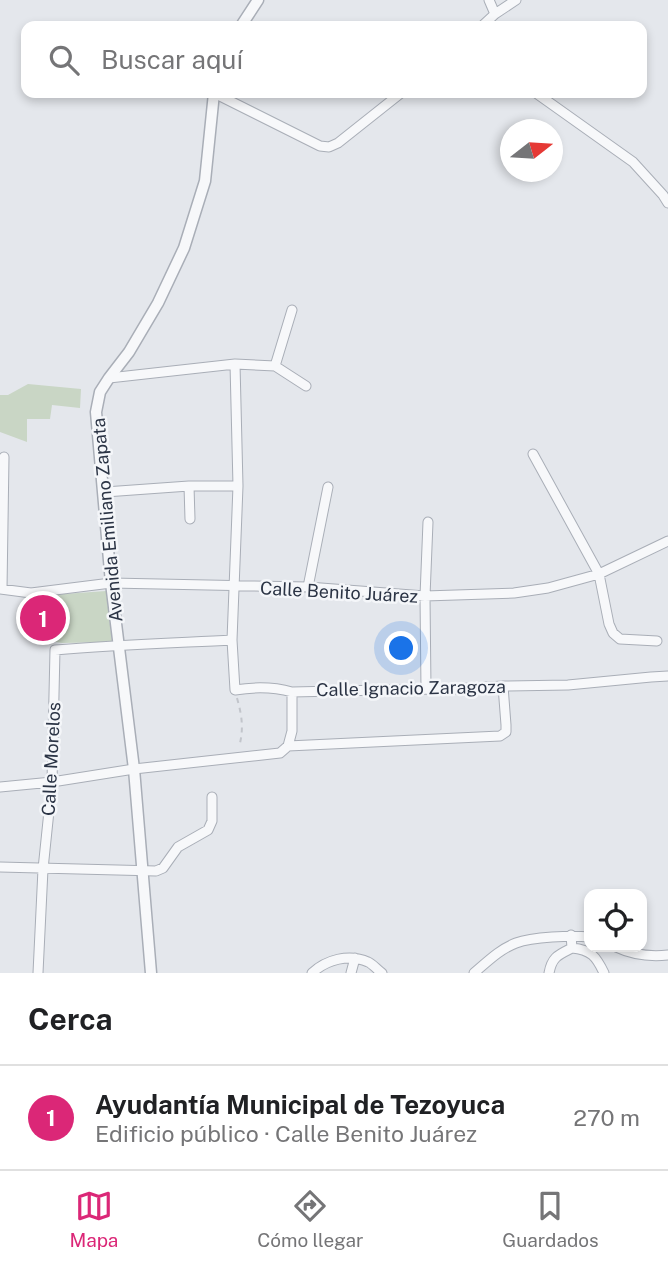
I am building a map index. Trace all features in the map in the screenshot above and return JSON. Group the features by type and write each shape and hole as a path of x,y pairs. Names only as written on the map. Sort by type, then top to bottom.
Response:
{"street":[{"path":"244,21 258,0"},
{"path":"489,0 495,14"},
{"path":"487,21 516,0"},
{"name":"Avenida Emiliano Zapata","path":"151,973 134,769 111,583 96,412 100,392 129,352 158,303 184,248 205,181 213,98"},
{"path":"224,98 320,146 329,147 338,143 395,98"},
{"path":"543,98 633,162 668,203"},
{"path":"275,366 292,310"},
{"path":"109,378 235,364 275,366 306,386"},
{"path":"235,364 238,486 232,639 235,690 270,689 292,692"},
{"path":"533,454 599,575 613,633 620,639 657,641"},
{"path":"1,589 4,457"},
{"path":"104,492 189,486 238,486"},
{"path":"189,486 190,519"},
{"path":"308,587 328,487"},
{"path":"426,689 425,596 428,522"},
{"name":"Calle Benito Juárez","path":"1,589 31,593 111,583 308,587 425,596 514,593 548,589 599,575 668,541"},
{"path":"119,645 232,639"},
{"name":"Calle Morelos","path":"38,973 43,869 52,782 55,650 119,645"},
{"name":"Calle Ignacio Zaragoza","path":"288,746 292,732 292,692 568,685 668,676"},
{"path":"0,787 279,753 288,746 500,736 506,732 503,686"},
{"path":"0,867 156,871 163,868 178,847 208,830 212,821 212,797"},
{"path":"474,973 502,950 518,942 571,935 584,936"},
{"path":"571,935 572,948"},
{"path":"550,973 551,963 559,954 572,948 586,950 596,957 604,973"},
{"path":"626,952 653,957 668,955"},
{"path":"353,973 355,958"},
{"path":"312,973 323,964 338,959 355,958 368,962 382,973"}],"path":[{"path":"235,690 243,718 243,733 236,758"}],"green space":[{"path":"28,384 81,389 80,408 52,405 50,419 27,419 27,442 0,432 0,395 8,395"},
{"path":"106,591 112,642 51,641 50,595"}],"place":[{"name":"Ayudantía Municipal de Tezoyuca","path":"43,618"}]}
